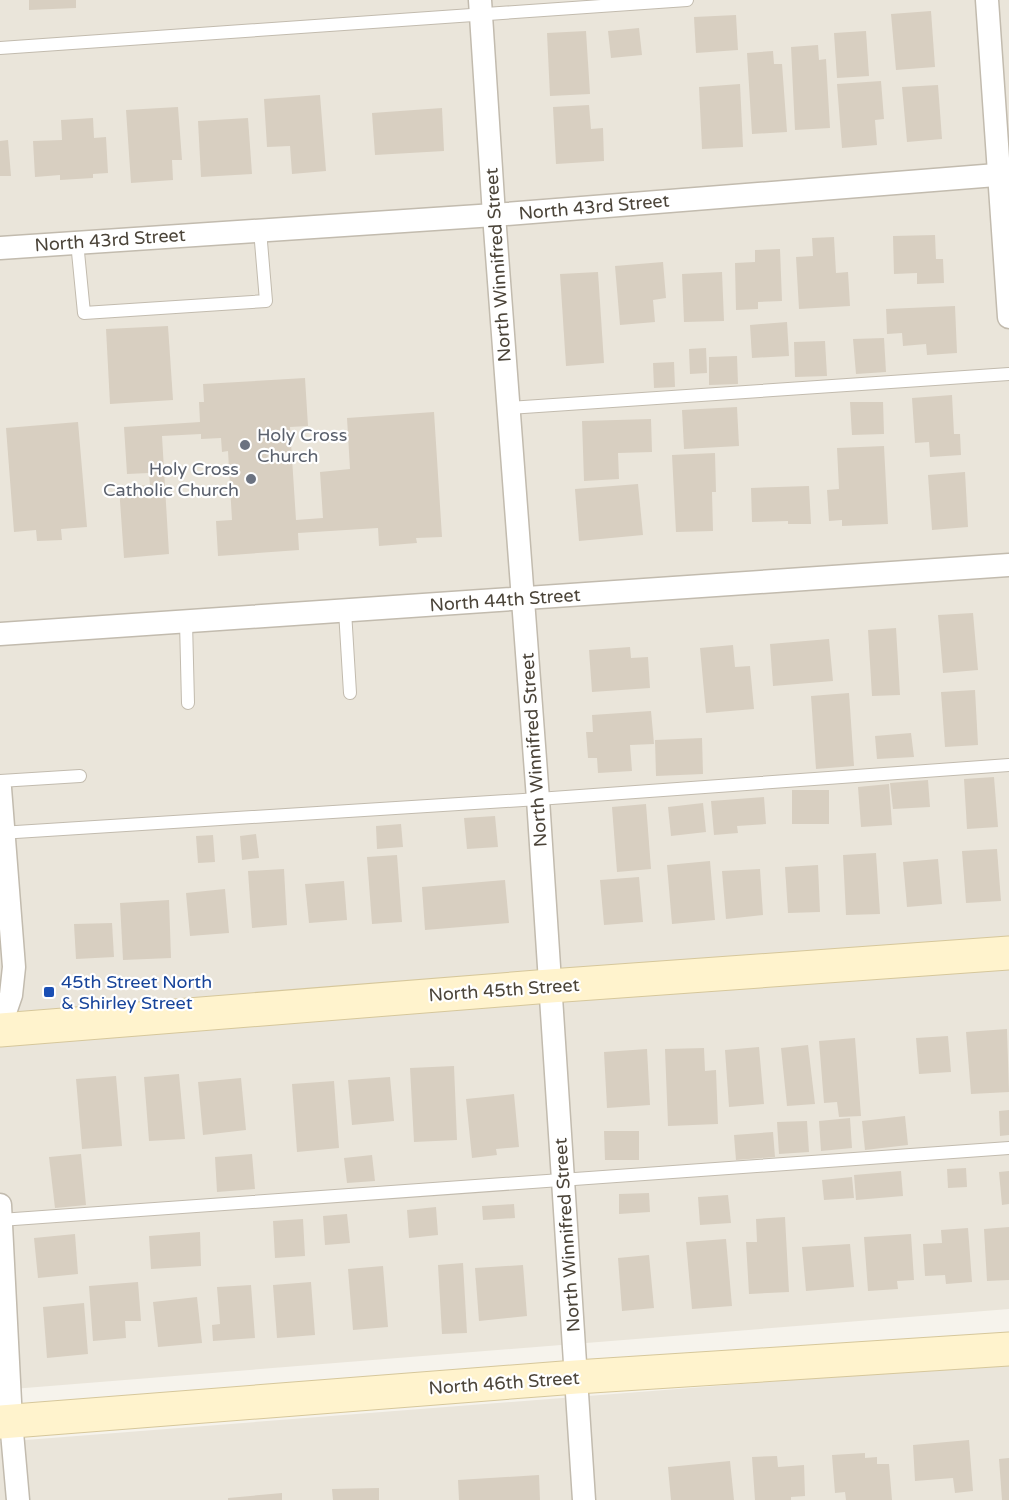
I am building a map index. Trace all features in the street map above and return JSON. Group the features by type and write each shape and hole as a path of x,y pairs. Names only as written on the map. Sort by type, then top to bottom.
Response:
{"street":[{"path":"987,0 1004,174 1009,316"},
{"name":"North Winnifred Street","path":"481,7 494,215 524,599 584,1500"},
{"name":"North 43rd Street","path":"0,248 494,215 1004,174"},
{"name":"North 44th Street","path":"0,634 1009,565"},
{"path":"0,788 14,967 11,995 0,1028"},
{"name":"North 45th Street","path":"0,1028 1009,953"},
{"path":"0,1205 5,1421 18,1500"},
{"name":"North 46th Street","path":"5,1421 576,1377 1009,1349"}],"lane":[{"path":"0,48 481,7 687,0"},
{"path":"77,242 84,313 266,302 260,230"},
{"path":"509,408 1009,374"},
{"path":"345,611 350,693"},
{"path":"186,622 188,703"},
{"path":"2,833 537,799 1009,765"},
{"path":"0,781 80,776"},
{"path":"0,1220 1009,1148"}],"shaded area":[{"path":"0,0 1009,0 1009,1309 0,1390"},
{"path":"1009,1363 1009,1500 0,1500 0,1442"}],"building":[{"path":"29,0 76,0 76,8 29,10"},
{"path":"931,11 935,67 896,70 891,14"},
{"path":"736,15 738,50 696,53 694,17"},
{"path":"639,28 642,55 611,58 608,31"},
{"path":"586,31 590,94 550,96 547,33"},
{"path":"866,31 869,76 837,78 834,33"},
{"path":"818,45 819,60 826,59 830,128 795,130 791,47"},
{"path":"773,51 774,64 782,64 787,132 752,134 747,53"},
{"path":"881,81 884,119 875,120 877,145 842,148 837,84"},
{"path":"740,84 743,147 702,149 699,87"},
{"path":"938,85 942,139 907,142 902,87"},
{"path":"320,95 326,171 292,174 290,146 267,147 264,99"},
{"path":"589,105 591,129 603,128 604,161 556,164 553,107"},
{"path":"178,107 182,160 172,160 173,180 131,183 126,110"},
{"path":"442,108 444,151 375,155 372,113"},
{"path":"93,118 94,138 106,137 108,173 93,174 93,178 60,180 60,175 35,177 33,141 62,140 61,120"},
{"path":"248,118 252,174 201,177 198,121"},
{"path":"8,140 11,176 0,176 0,141"},
{"path":"935,235 936,259 943,259 944,283 917,284 917,273 894,274 893,236"},
{"path":"834,237 836,273 848,272 850,306 799,309 796,257 813,256 812,238"},
{"path":"780,249 782,301 758,302 758,309 736,310 735,263 755,262 755,250"},
{"path":"663,262 666,298 653,300 655,322 620,325 615,266"},
{"path":"598,272 604,363 566,366 560,274"},
{"path":"722,272 724,321 684,322 682,274"},
{"path":"955,306 957,353 927,355 926,344 903,346 902,333 887,334 886,309"},
{"path":"787,322 789,356 752,358 750,325"},
{"path":"168,326 173,400 110,404 106,329"},
{"path":"884,338 886,372 856,374 853,339"},
{"path":"825,341 827,376 795,377 794,342"},
{"path":"706,348 707,373 690,374 689,349"},
{"path":"737,356 738,384 709,385 709,357"},
{"path":"674,362 675,387 654,388 653,363"},
{"path":"305,378 308,426 290,427 296,520 323,518 320,472 350,469 347,418 434,412 442,537 416,538 417,543 379,546 378,528 298,533 299,550 218,556 216,521 232,520 228,451 222,452 221,438 201,439 201,434 162,436 169,554 124,558 119,487 150,485 149,473 127,474 124,427 200,422 199,402 204,402 203,384"},
{"path":"952,395 954,434 960,434 961,455 930,457 929,442 915,443 912,398"},
{"path":"850,402 883,402 884,434 852,435"},
{"path":"737,407 739,446 684,449 682,410"},
{"path":"651,419 652,452 618,453 619,479 584,481 582,421"},
{"path":"78,422 87,527 61,529 62,540 37,541 36,530 14,532 6,428"},
{"path":"884,446 888,524 842,526 842,520 829,521 827,490 839,489 837,448"},
{"path":"715,453 716,492 712,492 713,531 676,532 672,455"},
{"path":"965,472 968,527 932,530 928,475"},
{"path":"638,484 643,535 579,541 575,489"},
{"path":"809,486 811,524 788,524 788,521 752,522 751,488"},
{"path":"973,613 978,670 943,673 938,615"},
{"path":"896,628 900,695 872,696 868,630"},
{"path":"829,639 833,681 773,686 770,644"},
{"path":"733,645 735,667 750,666 754,709 706,713 700,648"},
{"path":"630,647 631,658 648,657 650,688 592,692 589,650"},
{"path":"975,690 978,745 945,747 941,692"},
{"path":"849,693 854,766 816,769 811,696"},
{"path":"651,711 654,744 630,745 632,771 598,773 597,758 588,758 586,732 593,732 592,715"},
{"path":"911,733 914,757 877,759 875,736"},
{"path":"702,738 703,774 656,776 655,740"},
{"path":"994,777 998,827 967,829 964,779"},
{"path":"928,780 930,807 893,809 890,783"},
{"path":"889,784 892,825 861,827 858,787"},
{"path":"792,790 829,790 829,824 792,824"},
{"path":"764,797 766,824 737,826 738,833 714,835 711,801"},
{"path":"703,803 706,832 671,836 668,807"},
{"path":"646,804 651,869 617,872 612,807"},
{"path":"495,816 498,847 467,849 464,818"},
{"path":"401,824 403,847 377,849 376,826"},
{"path":"256,834 259,858 242,860 240,836"},
{"path":"213,835 215,862 198,863 196,836"},
{"path":"997,849 1001,901 966,903 962,851"},
{"path":"876,853 880,914 846,915 843,855"},
{"path":"397,855 402,922 372,924 367,857"},
{"path":"938,859 942,904 907,907 903,862"},
{"path":"710,861 715,920 672,924 667,865"},
{"path":"818,865 820,912 788,913 785,867"},
{"path":"284,869 287,925 252,928 248,871"},
{"path":"760,869 763,915 726,919 722,871"},
{"path":"639,877 643,922 604,925 600,880"},
{"path":"505,880 509,923 425,930 422,887"},
{"path":"344,881 347,920 309,923 305,884"},
{"path":"225,889 229,933 190,936 186,893"},
{"path":"169,900 171,958 123,960 120,903"},
{"path":"112,923 114,957 76,959 74,924"},
{"path":"1007,1029 1009,1092 971,1094 966,1032"},
{"path":"948,1036 951,1072 919,1074 916,1038"},
{"path":"855,1038 861,1116 839,1117 837,1102 824,1103 819,1041"},
{"path":"808,1045 815,1104 787,1106 781,1048"},
{"path":"759,1047 764,1104 729,1107 725,1050"},
{"path":"704,1048 705,1071 716,1070 718,1124 668,1126 665,1049"},
{"path":"647,1049 650,1105 607,1108 604,1052"},
{"path":"454,1066 457,1140 414,1142 410,1068"},
{"path":"179,1074 185,1139 149,1141 144,1077"},
{"path":"116,1076 122,1146 82,1149 76,1079"},
{"path":"390,1077 394,1121 352,1125 348,1080"},
{"path":"241,1078 246,1130 203,1135 198,1082"},
{"path":"334,1081 339,1148 297,1152 292,1084"},
{"path":"514,1094 519,1147 496,1149 497,1155 472,1158 466,1099"},
{"path":"1009,1110 1009,1135 1000,1136 999,1111"},
{"path":"905,1116 908,1145 865,1150 862,1121"},
{"path":"850,1118 852,1148 821,1151 819,1121"},
{"path":"807,1121 809,1152 779,1154 777,1122"},
{"path":"604,1131 639,1131 639,1160 605,1160"},
{"path":"773,1132 775,1157 736,1160 734,1135"},
{"path":"81,1154 86,1205 55,1208 49,1157"},
{"path":"252,1154 255,1189 217,1192 215,1157"},
{"path":"372,1155 375,1181 347,1183 344,1158"},
{"path":"966,1168 967,1187 948,1188 947,1169"},
{"path":"901,1171 903,1196 856,1200 854,1175"},
{"path":"1009,1171 1009,1204 1002,1205 999,1172"},
{"path":"852,1177 854,1198 824,1200 822,1180"},
{"path":"649,1193 650,1212 619,1214 619,1194"},
{"path":"728,1195 731,1223 700,1225 698,1197"},
{"path":"514,1204 515,1218 483,1220 482,1206"},
{"path":"436,1207 438,1235 409,1238 407,1210"},
{"path":"347,1214 350,1243 325,1245 323,1216"},
{"path":"785,1217 789,1292 749,1294 746,1242 757,1242 756,1219"},
{"path":"303,1219 305,1256 275,1258 273,1221"},
{"path":"1009,1227 1009,1280 987,1281 984,1229"},
{"path":"968,1228 972,1282 946,1284 945,1275 925,1276 923,1244 942,1243 941,1230"},
{"path":"200,1232 201,1266 151,1269 149,1236"},
{"path":"75,1234 78,1274 38,1278 34,1238"},
{"path":"911,1234 914,1280 897,1281 898,1289 868,1291 864,1237"},
{"path":"726,1239 732,1306 692,1309 686,1242"},
{"path":"850,1244 854,1287 806,1291 802,1247"},
{"path":"649,1255 654,1308 622,1311 618,1258"},
{"path":"463,1263 467,1333 442,1334 438,1265"},
{"path":"523,1265 527,1316 479,1321 475,1268"},
{"path":"383,1266 388,1327 353,1330 348,1269"},
{"path":"138,1282 141,1321 125,1321 126,1338 93,1341 89,1286"},
{"path":"311,1282 315,1335 277,1338 273,1285"},
{"path":"251,1285 255,1338 213,1341 212,1325 220,1324 217,1287"},
{"path":"197,1297 202,1343 158,1347 153,1302"},
{"path":"84,1303 88,1354 47,1358 43,1307"},
{"path":"969,1440 973,1491 955,1493 953,1478 915,1481 913,1445"},
{"path":"865,1453 865,1458 877,1457 877,1464 889,1464 892,1500 846,1500 845,1492 835,1493 832,1455"},
{"path":"777,1456 778,1467 804,1465 805,1496 791,1497 791,1500 755,1500 752,1457"},
{"path":"1009,1458 1009,1500 1002,1500 999,1459"},
{"path":"730,1461 734,1500 671,1500 668,1467"},
{"path":"539,1475 540,1500 459,1500 458,1480"},
{"path":"379,1488 379,1500 333,1500 332,1489"},
{"path":"282,1493 282,1500 228,1500 228,1498"}],"place":[{"name":"Holy Cross Church","path":"245,445"},
{"name":"Holy Cross Catholic Church","path":"251,479"},
{"name":"45th Street North & Shirley Street","path":"49,992"}]}
